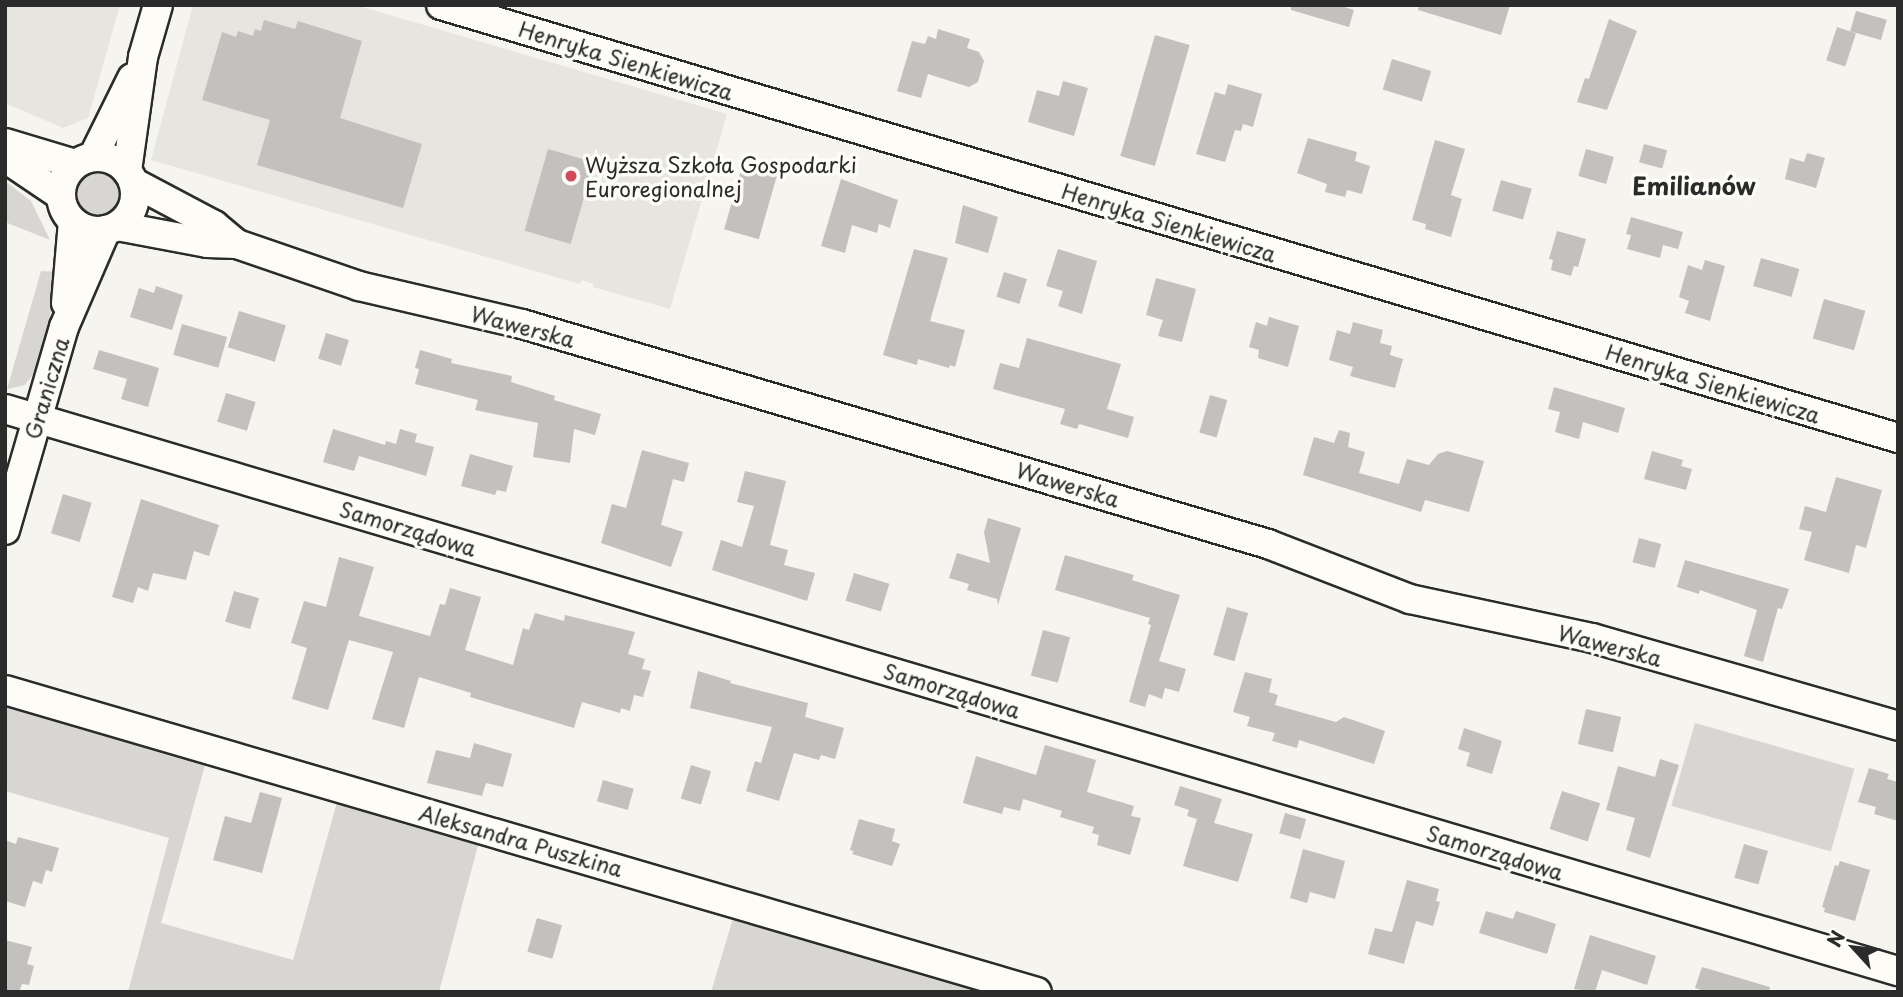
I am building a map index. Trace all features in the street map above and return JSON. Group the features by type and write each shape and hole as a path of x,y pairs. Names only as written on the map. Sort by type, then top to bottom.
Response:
{"street":[{"path":"143,57 84,160 63,178 60,195 65,213 73,222 93,231 111,228 133,207 130,176 143,57 158,5"},
{"name":"Henryka Sienkiewicza","path":"441,5 1898,438"},
{"path":"5,143 84,160 118,162 130,176"},
{"path":"5,158 60,195"},
{"name":"Wawerska","path":"130,176 214,226 237,244"},
{"name":"Graniczna","path":"64,327 73,222"},
{"name":"Wawerska","path":"111,228 207,243 237,244 359,286 560,334 1268,544 1410,599 1592,638 1898,726"},
{"name":"Graniczna","path":"5,530 64,327 111,228"},
{"name":"Samorządowa","path":"5,409 1898,971"},
{"name":"Aleksandra Puszkina","path":"5,690 1037,992"}],"shaded area":[{"path":"5,5 120,5 88,118 63,128 5,103"},
{"path":"193,5 356,5 727,114 670,309 593,287 593,284 582,280 580,284 151,160"},
{"path":"100,169 110,171 118,177 124,185 124,205 118,213 110,219 100,221 90,219 82,213 76,205 74,195 76,185 82,177 90,171"},
{"path":"6,182 31,201 50,240 5,222"},
{"path":"41,271 60,272 38,368 25,385 7,389"},
{"path":"5,696 207,758 161,923 293,960 339,795 480,838 439,992 128,992 169,838 5,791"},
{"path":"1695,723 1855,769 1831,851 1671,806"},
{"path":"734,915 984,992 711,992"}],"building":[{"path":"1291,5 1338,5 1354,10 1349,27 1291,10"},
{"path":"1419,5 1510,5 1501,35 1418,10"},
{"path":"1856,11 1887,20 1881,40 1850,31"},
{"path":"1609,19 1637,31 1607,110 1577,102 1585,78 1589,79"},
{"path":"264,20 295,29 298,21 362,41 340,118 422,144 403,208 257,165 270,120 202,100 222,32 236,37 238,31 253,36 255,29 261,31"},
{"path":"1837,27 1856,33 1845,66 1826,60"},
{"path":"938,29 970,39 967,48 979,52 984,61 978,82 969,87 928,74 921,98 897,91 912,41 925,44 928,36 936,39"},
{"path":"1155,35 1190,45 1155,166 1120,156"},
{"path":"1392,59 1431,71 1422,102 1383,90"},
{"path":"1063,81 1088,88 1074,136 1028,122 1037,90 1059,96"},
{"path":"1228,84 1262,94 1253,127 1243,124 1241,131 1235,130 1225,162 1196,154 1215,92 1225,95"},
{"path":"1308,138 1357,152 1355,161 1370,166 1362,194 1347,190 1345,197 1325,192 1327,184 1297,173"},
{"path":"1435,140 1465,149 1451,195 1462,199 1451,237 1425,229 1426,224 1412,220"},
{"path":"1644,144 1667,150 1662,169 1639,162"},
{"name":"Wyższa Szkoła Gospodarki Euroregionalnej","path":"548,149 594,162 571,244 525,231"},
{"path":"1586,149 1614,157 1606,184 1578,176"},
{"path":"1807,153 1825,158 1816,188 1785,179 1790,158 1804,162"},
{"path":"744,160 779,170 759,239 724,229"},
{"path":"841,179 898,200 890,228 879,224 877,233 852,225 845,253 821,246"},
{"path":"1501,180 1532,189 1523,220 1492,211"},
{"path":"963,205 998,217 988,253 955,243"},
{"path":"1631,217 1683,232 1678,249 1663,245 1660,258 1627,249 1631,235 1626,234"},
{"path":"1557,231 1586,239 1578,267 1574,266 1571,276 1551,270 1553,260 1549,259"},
{"path":"914,249 948,258 930,321 965,330 955,367 950,365 949,368 918,359 917,365 883,355"},
{"path":"1058,249 1097,261 1082,314 1058,306 1063,291 1046,286"},
{"path":"1761,258 1799,269 1791,297 1753,286"},
{"path":"1705,260 1725,266 1710,321 1685,313 1689,301 1679,297 1688,265 1702,270"},
{"path":"1004,272 1027,279 1019,304 996,297"},
{"path":"1156,278 1196,289 1182,342 1158,336 1163,320 1146,315"},
{"path":"156,286 183,295 172,330 130,317 139,288 154,293"},
{"path":"1824,299 1865,311 1854,350 1813,338"},
{"path":"239,311 286,325 275,362 228,347"},
{"path":"1269,317 1299,326 1288,367 1258,358 1259,350 1249,347 1256,322 1267,326"},
{"path":"1353,322 1383,330 1380,343 1392,346 1390,355 1403,359 1395,388 1350,376 1353,367 1329,360 1337,330 1350,334"},
{"path":"182,324 227,337 218,368 173,355"},
{"path":"326,333 349,340 341,366 318,359"},
{"path":"1027,338 1121,364 1107,409 1134,417 1128,438 1079,424 1077,429 1060,424 1065,409 993,389 1000,363 1019,368"},
{"path":"99,350 159,368 148,407 121,399 127,379 93,369"},
{"path":"420,350 452,359 451,363 512,376 511,382 555,396 554,400 601,414 595,435 574,429 570,463 533,457 538,423 475,410 478,400 415,384 419,369 415,368"},
{"path":"1554,387 1625,408 1618,433 1583,422 1579,439 1555,432 1560,412 1548,409"},
{"path":"226,393 256,402 247,431 217,422"},
{"path":"1210,395 1227,400 1217,437 1199,432"},
{"path":"333,429 385,445 386,441 396,444 400,429 417,434 415,442 434,447 426,476 359,456 354,471 323,462"},
{"path":"1339,430 1350,433 1348,447 1365,452 1359,473 1399,484 1407,459 1429,465 1438,454 1447,451 1484,461 1469,512 1425,500 1421,512 1303,475 1314,437 1334,443"},
{"path":"642,450 689,463 684,482 673,479 661,525 683,532 671,567 601,543 612,504 626,508"},
{"path":"1652,451 1683,460 1681,466 1692,469 1686,490 1644,479"},
{"path":"470,454 513,466 506,492 497,490 495,495 461,486"},
{"path":"745,471 786,481 770,545 788,550 784,565 815,573 807,601 712,570 721,540 742,547 754,506 737,502"},
{"path":"1836,477 1882,490 1866,548 1856,545 1849,573 1804,560 1812,532 1799,529 1805,506 1826,512"},
{"path":"63,494 92,503 80,542 51,533"},
{"path":"141,499 219,525 209,556 194,551 186,580 153,573 148,591 138,587 133,603 112,597"},
{"path":"988,518 1021,528 998,605 997,599 967,590 969,584 949,578 957,553 990,563 984,532"},
{"path":"1639,538 1661,544 1655,568 1633,562"},
{"path":"1065,555 1134,575 1132,580 1180,595 1159,661 1186,669 1179,692 1165,688 1162,699 1149,694 1145,707 1129,702 1151,625 1148,624 1150,618 1055,590"},
{"path":"339,557 374,567 359,616 430,636 440,604 445,605 450,588 481,597 465,650 513,665 523,628 529,630 535,613 564,621 565,615 635,632 628,654 645,659 642,669 651,671 643,697 634,695 630,711 621,708 620,713 582,702 574,728 470,697 471,693 419,677 404,728 372,719 393,652 349,640 328,710 292,699 307,648 291,643 304,601 326,607"},
{"path":"1685,560 1789,589 1782,609 1778,608 1763,662 1744,656 1757,610 1700,590 1699,594 1677,587"},
{"path":"854,573 889,584 881,612 846,601"},
{"path":"234,591 259,598 250,629 225,622"},
{"path":"1227,607 1248,613 1234,661 1213,655"},
{"path":"1043,630 1070,637 1058,683 1031,675"},
{"path":"698,671 731,681 730,683 808,703 805,717 844,728 835,759 821,755 819,760 794,753 779,801 746,791 755,761 761,763 772,727 690,708"},
{"path":"1245,672 1272,679 1269,692 1278,695 1275,705 1336,722 1344,717 1385,731 1374,764 1299,740 1297,748 1272,741 1275,733 1247,726 1250,717 1233,712"},
{"path":"1586,709 1621,717 1613,752 1578,744"},
{"path":"1464,728 1502,741 1492,774 1466,766 1470,753 1458,749"},
{"path":"474,743 512,754 503,787 486,783 482,796 427,783 436,750 470,758"},
{"path":"1045,745 1096,760 1087,792 1134,806 1131,816 1141,818 1130,855 1097,845 1099,835 1092,833 1094,827 1060,817 1062,811 1023,799 1020,811 1004,807 1002,814 963,803 976,756 1036,775"},
{"path":"1660,759 1679,765 1650,858 1626,850 1635,818 1606,810 1618,766 1655,777"},
{"path":"691,765 711,771 701,805 681,798"},
{"path":"1869,768 1889,774 1887,779 1898,782 1898,821 1874,814 1876,807 1858,802"},
{"path":"603,780 634,789 628,810 597,801"},
{"path":"1180,786 1222,799 1214,823 1253,834 1238,882 1183,866 1197,819 1187,816 1189,810 1174,805"},
{"path":"1562,791 1600,803 1588,841 1550,829"},
{"path":"260,792 282,798 262,873 213,860 225,816 251,823"},
{"path":"1285,813 1306,819 1300,839 1279,833"},
{"path":"859,819 895,829 892,841 900,844 892,866 852,854 854,851 850,850"},
{"path":"18,837 59,848 52,872 46,870 42,884 33,881 25,907 5,901 5,840 16,844"},
{"path":"1744,844 1768,851 1758,885 1734,878"},
{"path":"1303,849 1345,861 1335,899 1310,892 1307,903 1290,898"},
{"path":"1840,861 1870,870 1855,921 1824,912 1825,908 1822,907 1835,865 1838,866"},
{"path":"1407,880 1439,889 1436,901 1440,902 1433,926 1416,921 1404,964 1368,954 1375,928 1392,932"},
{"path":"1486,911 1513,919 1516,911 1556,924 1547,954 1479,933"},
{"path":"537,918 562,925 552,959 527,952"},
{"path":"1590,935 1656,956 1647,985 1602,970 1595,992 1574,989"},
{"path":"5,940 32,947 27,964 34,966 29,985 22,984 19,992 5,992"},
{"path":"1702,967 1770,987 1769,992 1707,992 1695,988"}],"place":[{"name":"Wyższa Szkoła Gospodarki Euroregionalnej","path":"571,176"}],"district":[{"name":"Emilianów","path":"1694,186"}]}
